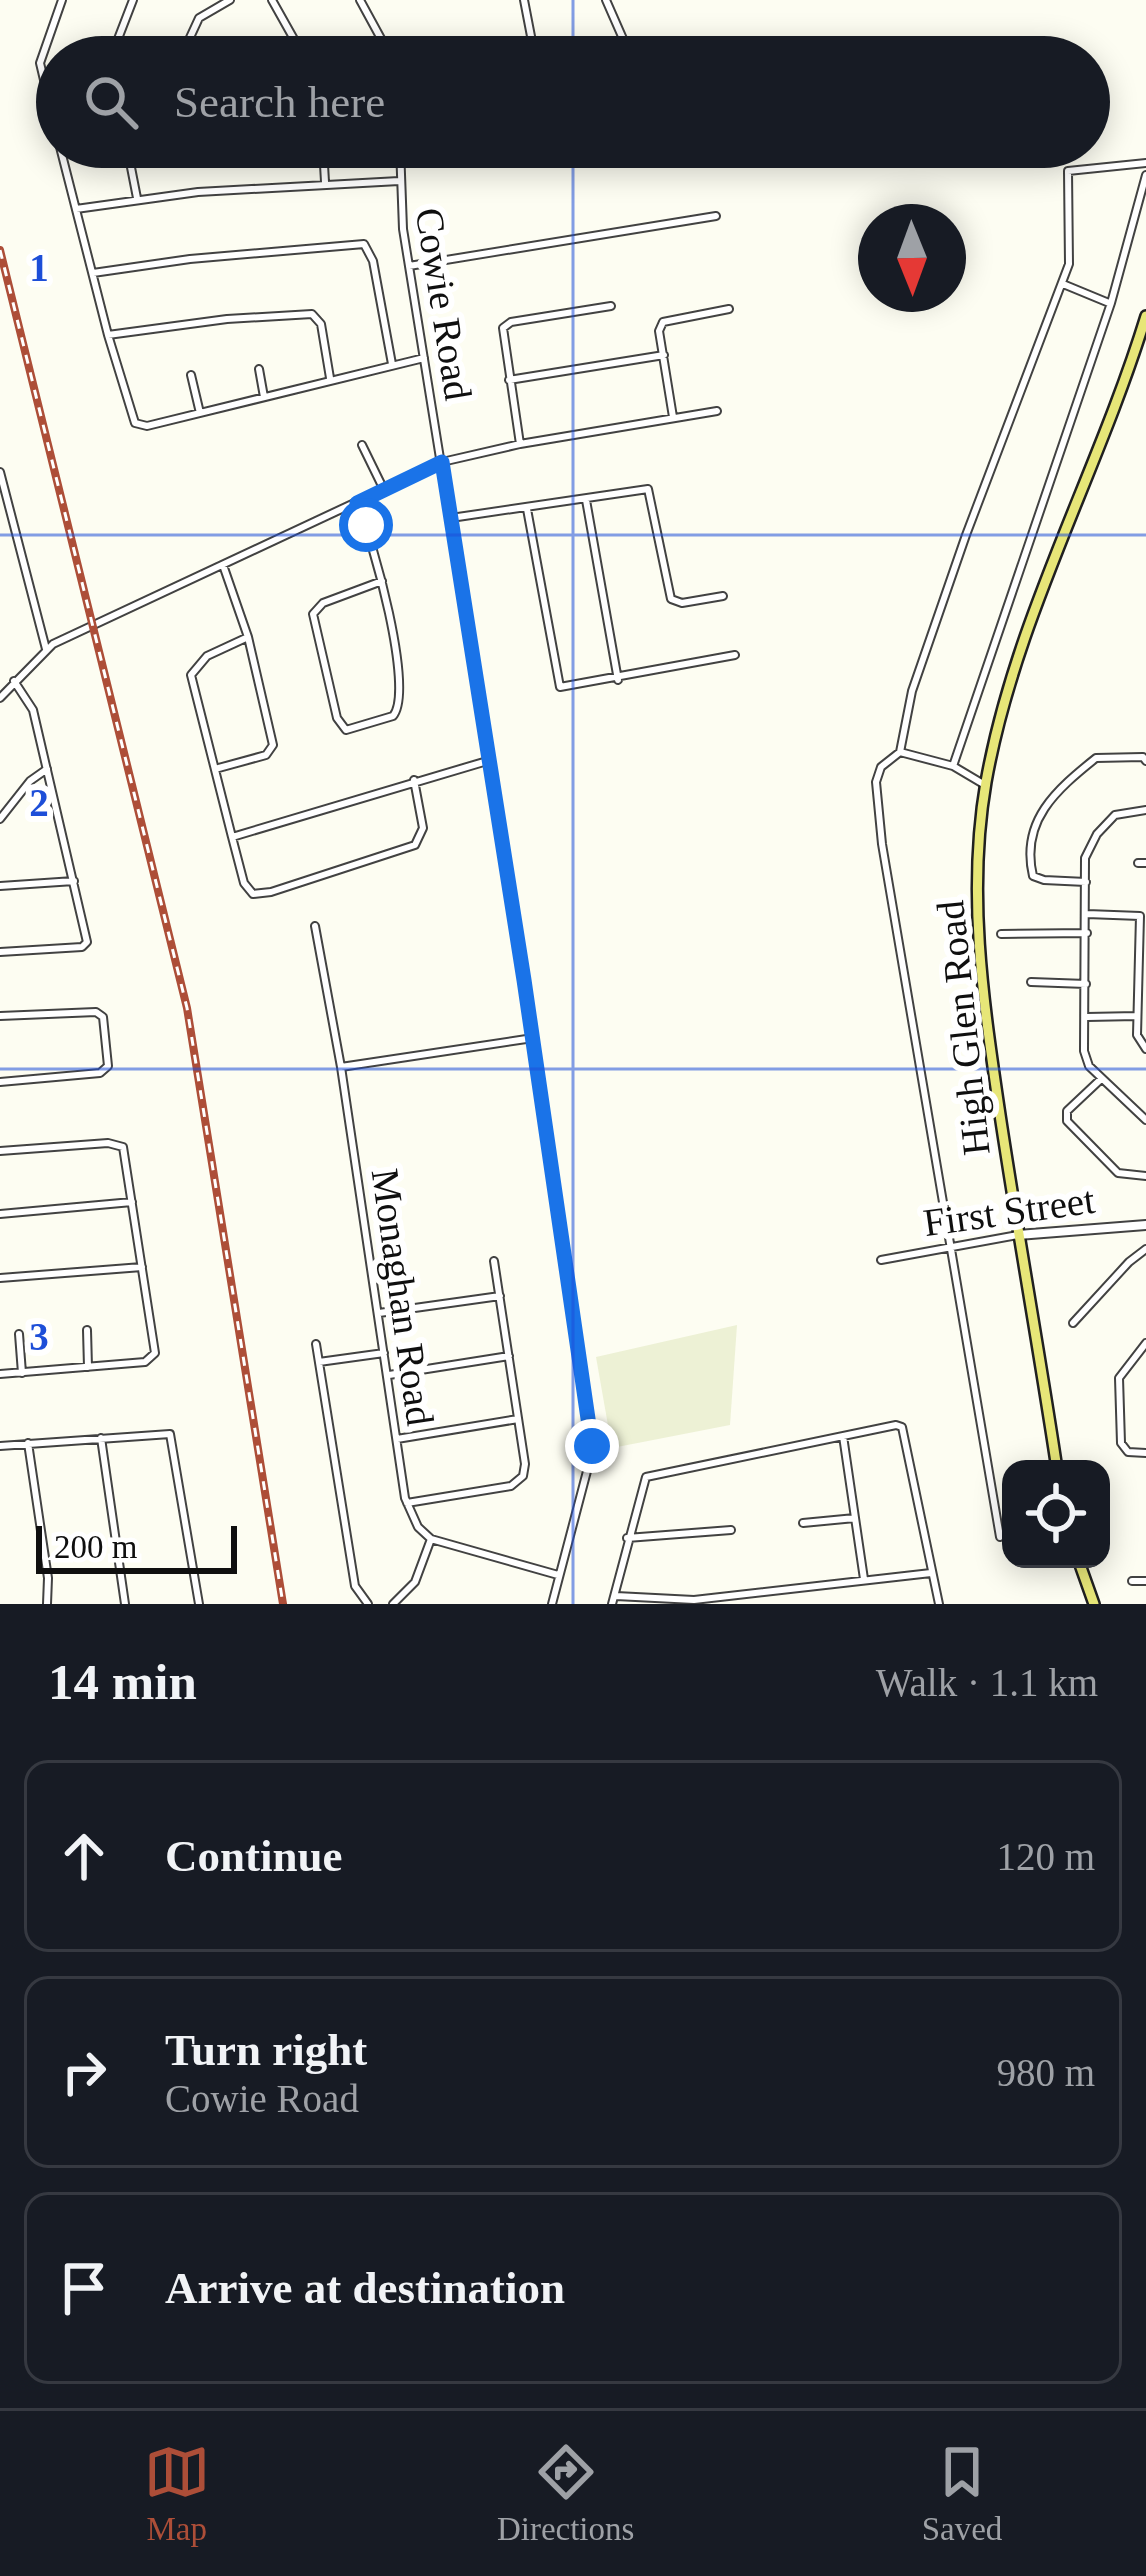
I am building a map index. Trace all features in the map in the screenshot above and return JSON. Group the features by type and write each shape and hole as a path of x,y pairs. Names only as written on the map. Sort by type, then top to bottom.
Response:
{"main road":[{"name":"High Glen Road","path":"1056,1460 986,1023 978,940 978,870 986,785 1015,666 1146,316"},
{"path":"1081,1568 1094,1604"}],"street":[{"path":"49,36 62,0"},
{"path":"119,36 133,0"},
{"path":"191,36 200,17 230,0"},
{"path":"272,0 292,36"},
{"path":"360,0 380,36"},
{"path":"524,0 532,36"},
{"path":"606,0 622,36"},
{"path":"1110,167 1146,163"},
{"path":"65,168 135,423 147,426 424,358"},
{"path":"131,168 137,198"},
{"path":"324,168 325,182"},
{"name":"Cowie Road","path":"399,168 409,266 592,1432 591,1456 553,1604"},
{"path":"1000,1538 882,844 876,782 881,767 900,752 912,691 958,557 1070,264 1068,171 1097,168"},
{"path":"953,766 1111,303 1146,175"},
{"path":"76,209 137,198 325,182 399,181"},
{"path":"409,266 716,216"},
{"path":"93,272 364,244 373,261 392,364"},
{"path":"1063,284 1111,303"},
{"path":"520,444 502,328 511,322 611,306"},
{"path":"674,418 658,331 663,322 729,309"},
{"path":"108,334 262,315 312,314 321,324 330,378"},
{"path":"509,380 664,355"},
{"path":"259,369 263,397"},
{"path":"190,375 200,413"},
{"path":"0,698 46,649 442,462 717,411"},
{"path":"362,445 384,490"},
{"path":"0,472 46,649"},
{"path":"451,518 648,489 671,599 682,603 723,596"},
{"path":"586,499 618,680"},
{"path":"357,503 372,538 382,581 400,706 385,720 346,730 337,718 314,614 322,603 382,581"},
{"path":"527,508 560,687 735,656"},
{"path":"215,770 266,755 273,745 248,637 223,565"},
{"path":"248,637 207,656 190,675 246,888 253,894 271,892 415,845 423,828 414,780"},
{"path":"0,952 86,945 33,710 14,681"},
{"path":"900,752 953,766 986,785"},
{"path":"1086,882 1033,876 1036,818 1096,758 1146,760"},
{"path":"232,837 487,761"},
{"path":"0,818 30,781 47,770"},
{"path":"1146,810 1120,812 1097,834 1087,852 1085,1017 1085,1057 1146,1120"},
{"path":"0,886 74,881"},
{"path":"1087,914 1140,916 1137,1037 1146,1049"},
{"name":"Monaghan Road","path":"315,926 407,1503 418,1528 430,1539"},
{"path":"1001,934 1088,933"},
{"path":"1031,982 1086,984"},
{"path":"0,1016 86,1010 100,1014 107,1066 100,1073 0,1082"},
{"path":"1085,1017 1137,1016"},
{"path":"341,1067 532,1038"},
{"path":"1102,1078 1066,1112 1067,1120 1118,1173 1146,1176"},
{"path":"0,1151 124,1147 154,1356 145,1362 0,1374"},
{"path":"0,1214 132,1202"},
{"path":"1145,1225 1146,1237"},
{"name":"First Street","path":"881,1260 1018,1235 1145,1225"},
{"path":"1073,1323 1146,1249"},
{"path":"407,1503 511,1486 523,1476 526,1463 494,1261"},
{"path":"0,1278 142,1268"},
{"path":"379,1313 500,1296"},
{"path":"87,1330 88,1367"},
{"path":"19,1334 22,1372"},
{"path":"1146,1342 1122,1370 1119,1398 1120,1443 1128,1452 1146,1453"},
{"path":"316,1344 355,1586 368,1604"},
{"path":"319,1362 384,1353"},
{"path":"388,1376 509,1356"},
{"path":"397,1439 518,1419"},
{"path":"931,1573 694,1600 614,1600 627,1538 649,1475 894,1425 902,1427 939,1604"},
{"path":"0,1446 165,1432 173,1438 199,1604"},
{"path":"843,1436 864,1579"},
{"path":"100,1438 125,1604"},
{"path":"28,1443 48,1578 47,1604"},
{"path":"803,1522 855,1518"},
{"path":"627,1538 731,1530"},
{"path":"393,1604 415,1582 430,1539 558,1575"},
{"path":"1132,1582 1146,1581"}],"green space":[{"path":"737,1325 730,1425 612,1448 596,1357"}],"railway":[{"path":"0,250 187,1008 283,1604"}],"route":[{"path":"366,525 357,503 442,462 592,1446"}]}
